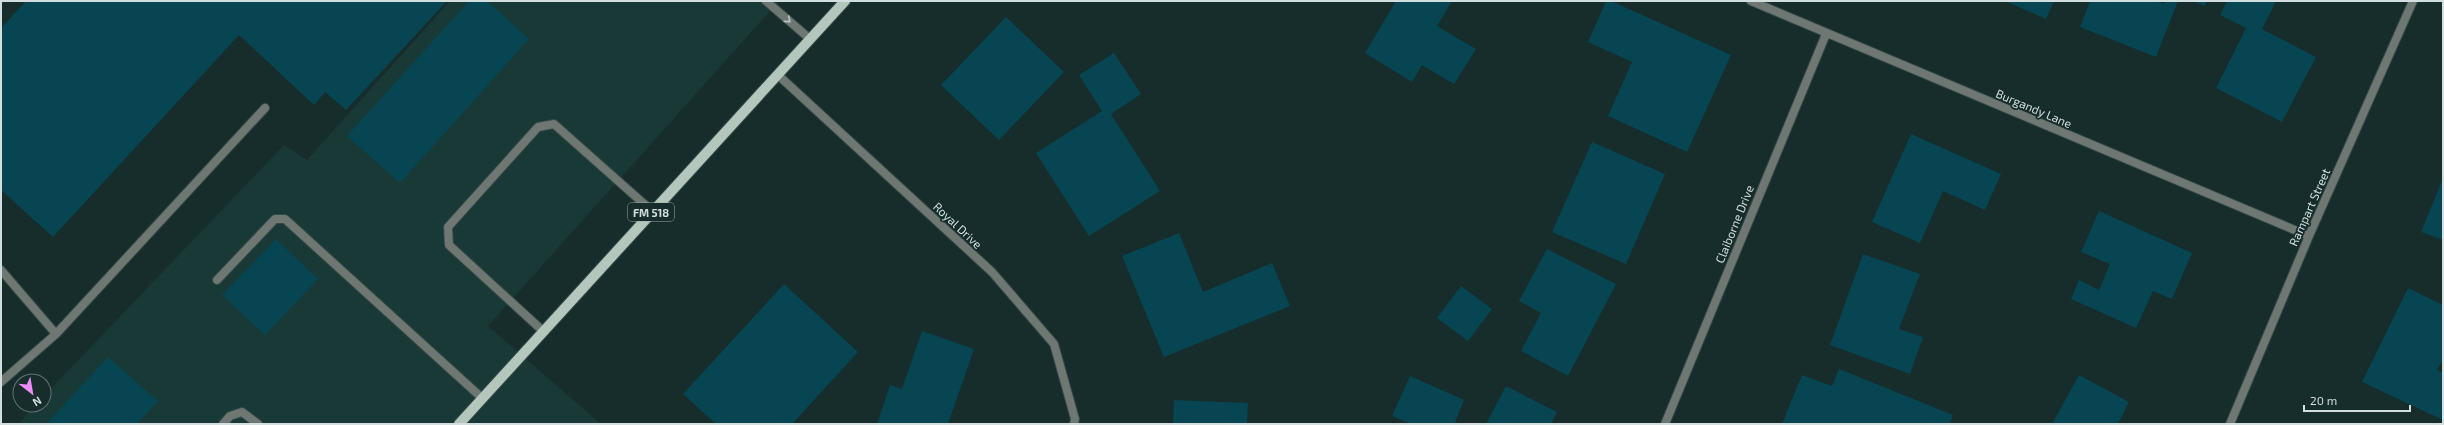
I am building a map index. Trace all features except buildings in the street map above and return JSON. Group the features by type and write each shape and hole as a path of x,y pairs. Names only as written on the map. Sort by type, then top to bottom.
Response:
{"main road":[{"name":"FM 518","path":"461,423 652,211 845,1"}],"street":[{"path":"766,1 810,39"},
{"name":"Burgandy Lane","path":"1751,1 1826,34 2309,236"},
{"name":"Rampart Street","path":"2230,424 2309,236 2413,1"},
{"name":"Claiborne Drive","path":"1665,424 1826,34"},
{"name":"Royal Drive","path":"778,75 992,272 1054,344 1075,419 1074,424"},
{"path":"1,382 56,334 265,108"},
{"path":"544,332 449,245 448,227 538,127 554,124 652,211"},
{"path":"217,280 275,219 285,219 482,398"},
{"path":"1,270 56,334"},
{"path":"223,424 230,416 242,412 258,424"}],"shaded area":[{"path":"450,1 779,1 488,326 601,424 18,424 28,413 52,413 52,388 284,145 307,160"}]}
